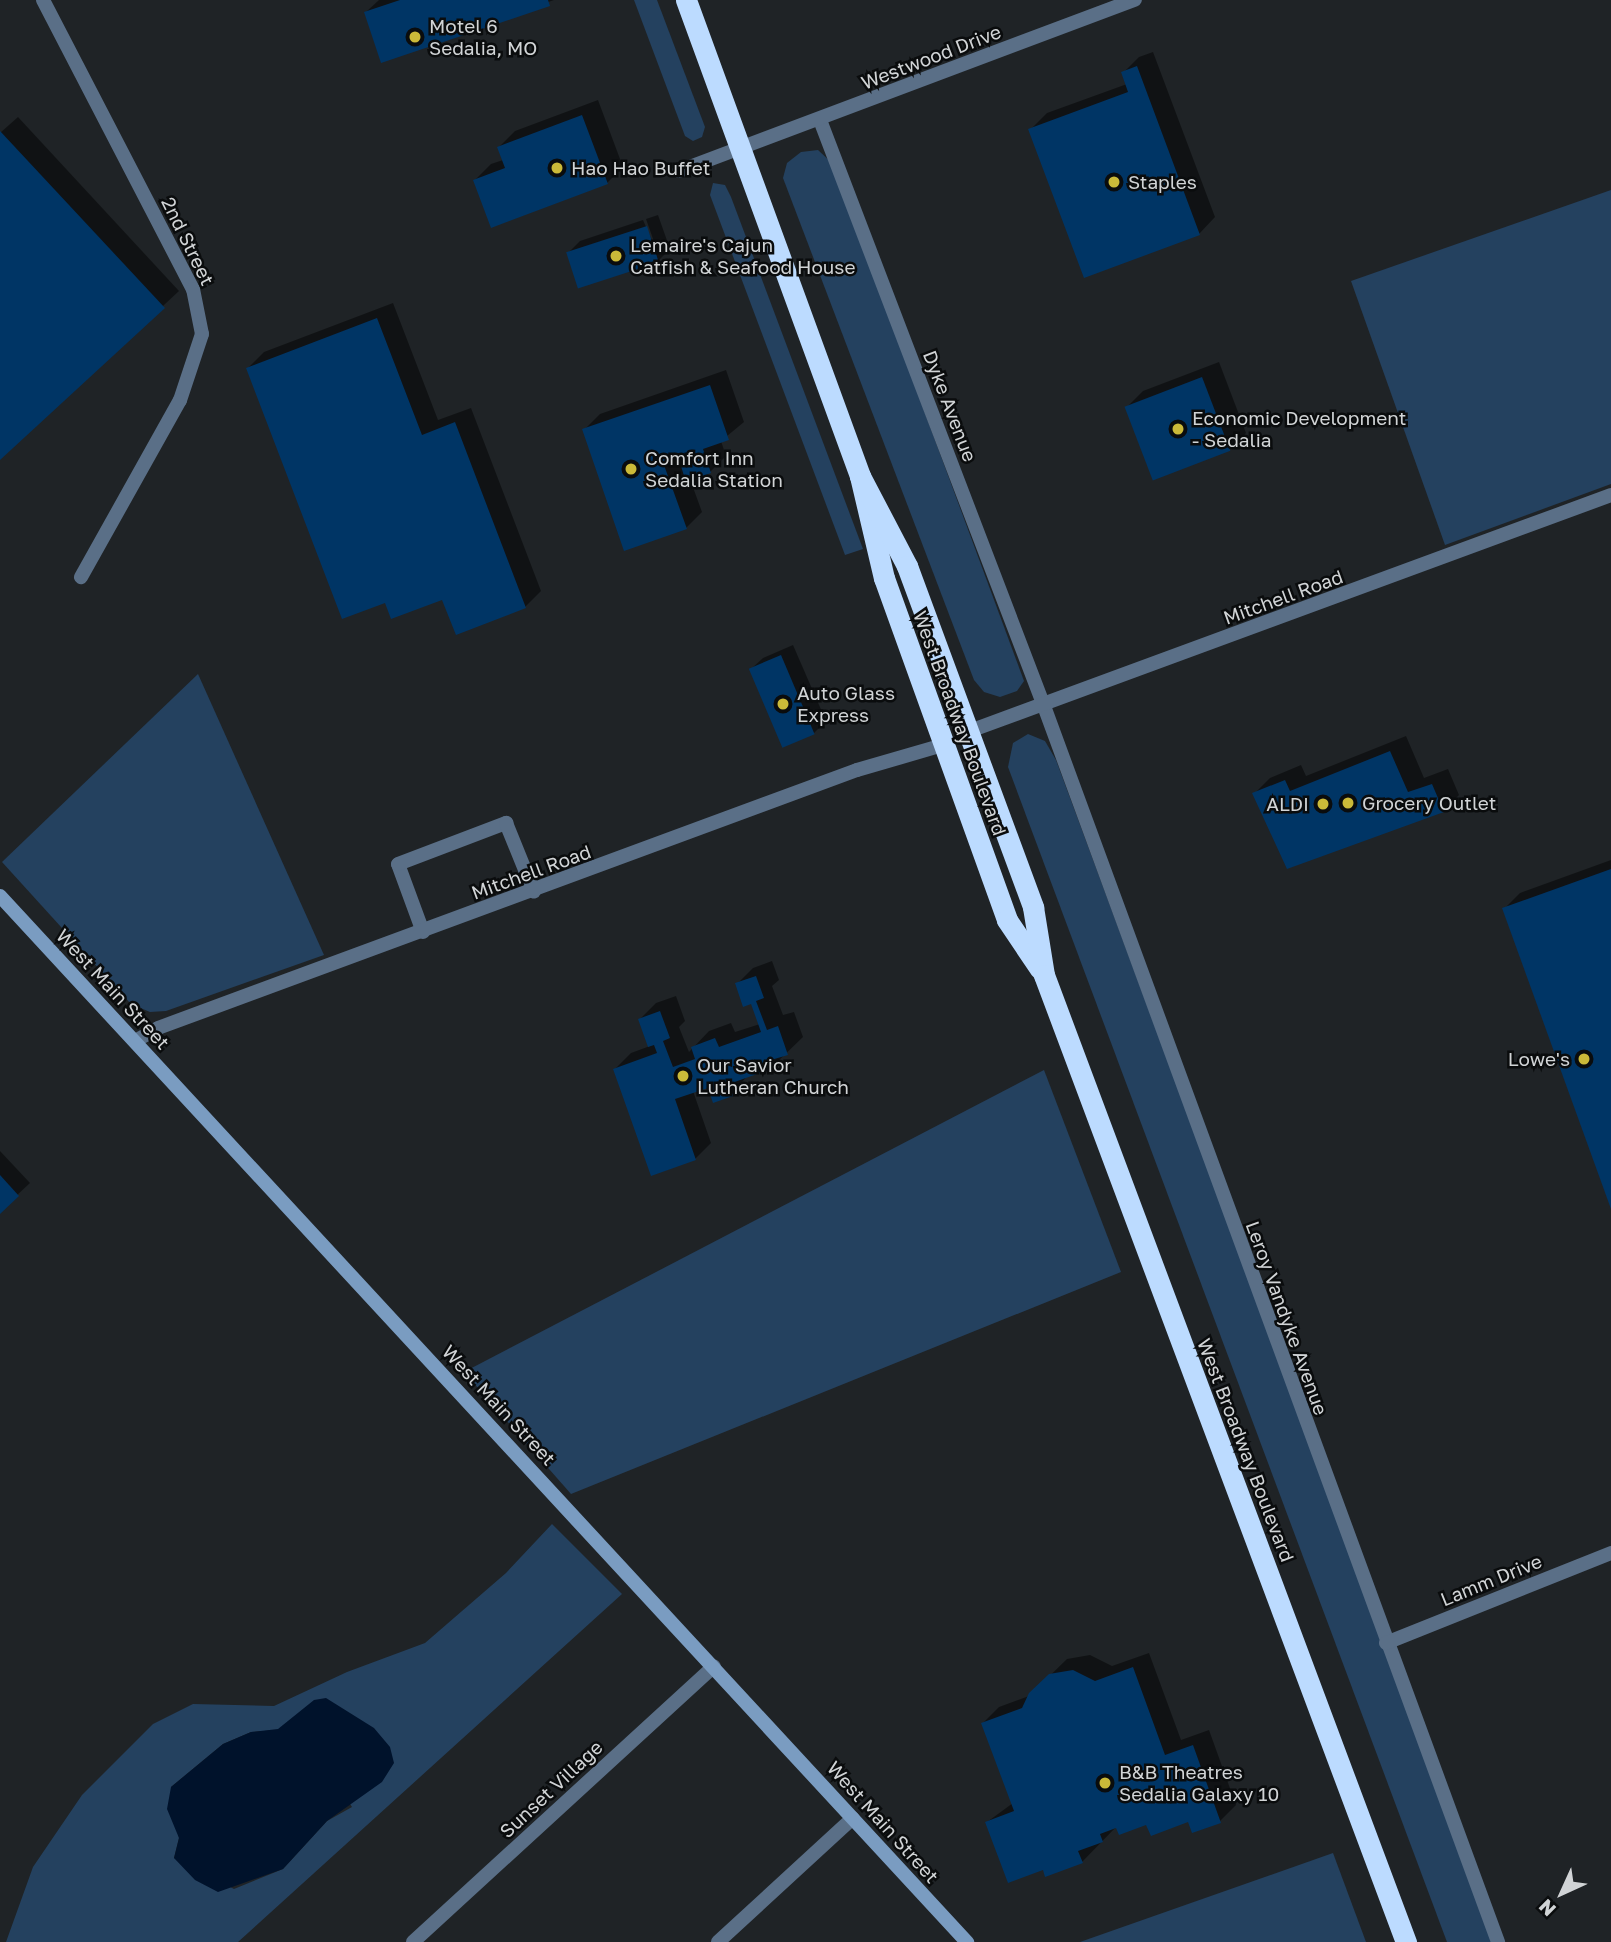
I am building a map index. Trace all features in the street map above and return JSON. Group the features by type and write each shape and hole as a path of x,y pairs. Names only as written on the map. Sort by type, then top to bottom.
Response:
{"highway":[{"name":"West Broadway Boulevard","path":"687,0 860,476 884,578 1007,920 1044,975"},
{"name":"West Broadway Boulevard","path":"860,476 907,566 1033,907 1044,975 1406,1942"}],"main road":[{"name":"West Main Street","path":"0,896 967,1942"}],"street":[{"name":"2nd Street","path":"43,0 193,289 202,334 180,400 81,577"},
{"name":"Westwood Drive","path":"679,172 1135,0"},
{"name":"Dyke Avenue","path":"820,120 1044,706"},
{"name":"Mitchell Road","path":"967,732 1044,706 1611,495"},
{"name":"Leroy Vandyke Avenue","path":"1044,706 1385,1643 1475,1871 1498,1942"},
{"name":"Mitchell Road","path":"135,1041 159,1028 534,892 857,770 943,745"},
{"path":"423,932 398,864 506,823 534,892"},
{"name":"Lamm Drive","path":"1385,1643 1611,1553"},
{"name":"Sunset Village","path":"419,1940 714,1666"},
{"path":"718,1942 853,1818"}],"shaded area":[{"path":"634,0 657,0 705,127 702,137 693,141 685,136"},
{"path":"818,150 833,164 1024,681 1017,691 1000,697 984,692 974,680 783,178 787,163 801,152"},
{"path":"713,183 725,185 731,197 863,549 845,555 710,195"},
{"path":"1611,190 1611,484 1445,545 1351,281"},
{"path":"198,674 324,955 166,1011 150,1012 131,1004 2,862"},
{"path":"1028,734 1045,741 1056,760 1495,1942 1447,1942 1008,767 1013,743"},
{"path":"1044,1070 1121,1272 571,1494 464,1372"},
{"path":"552,1524 622,1594 238,1942 6,1942 33,1867 82,1795 153,1724 193,1704 274,1706 347,1672 425,1643 506,1573","holes":["295,1718 352,1807 327,1821 283,1869 234,1889 174,1858 179,1838 171,1787 223,1744 251,1732 278,1730"]},
{"path":"326,1698 374,1728 390,1747 394,1763 382,1782 327,1821 283,1869 218,1892 195,1880 174,1858 179,1838 167,1809 171,1787 223,1744 251,1732 278,1729 314,1700"},
{"path":"1333,1853 1366,1942 1080,1942"}],"building":[{"name":"Motel 6 Sedalia, MO","path":"400,0 548,0 550,6 381,63 364,12"},
{"name":"Staples","path":"1137,66 1200,235 1084,278 1028,129 1128,92 1121,72"},
{"path":"582,115 608,184 491,228 473,180 505,168 497,147"},
{"path":"0,131 165,308 0,460"},
{"path":"647,226 659,262 578,288 566,252"},
{"path":"377,318 422,435 455,422 526,608 456,635 442,600 391,619 385,603 342,619 246,368"},
{"name":"Economic Development - Sedalia","path":"1202,377 1230,451 1153,480 1125,407"},
{"name":"Comfort Inn Sedalia Station","path":"710,385 729,440 703,449 711,473 686,482 679,460 664,465 687,529 624,551 582,429"},
{"path":"781,655 815,734 782,748 749,669"},
{"name":"Grocery Outlet","path":"1390,751 1408,792 1432,784 1444,812 1287,869 1252,793 1285,780 1290,791"},
{"name":"Lowe's","path":"1611,869 1611,1209 1502,908"},
{"name":"Our Savior Lutheran Church","path":"756,976 764,998 756,1001 767,1030 778,1026 788,1055 771,1060 774,1068 729,1084 733,1096 713,1103 708,1088 675,1099 696,1160 651,1176 613,1069 657,1053 654,1045 648,1047 638,1019 660,1011 670,1038 663,1041 673,1067 695,1059 691,1047 715,1038 719,1047 761,1032 751,1004 743,1007 735,983"},
{"path":"0,1175 19,1196 0,1214"},
{"name":"B&B Theatres Sedalia Galaxy 10","path":"1133,1667 1165,1755 1193,1745 1221,1823 1192,1833 1188,1822 1151,1836 1146,1825 1119,1835 1116,1828 1100,1834 1103,1842 1078,1851 1083,1863 1045,1877 1043,1870 1008,1883 985,1822 1014,1811 981,1723 1022,1708 1029,1693 1049,1674 1073,1670 1095,1681"}],"place":[{"name":"Motel 6 Sedalia, MO","path":"415,37"},
{"name":"Hao Hao Buffet","path":"557,168"},
{"name":"Staples","path":"1114,182"},
{"name":"Lemaire's Cajun Catfish & Seafood House","path":"616,256"},
{"name":"Economic Development - Sedalia","path":"1178,429"},
{"name":"Comfort Inn Sedalia Station","path":"631,469"},
{"name":"Auto Glass Express","path":"783,704"},
{"name":"Grocery Outlet","path":"1348,803"},
{"name":"ALDI","path":"1323,804"},
{"name":"Lowe's","path":"1584,1059"},
{"name":"Our Savior Lutheran Church","path":"683,1076"},
{"name":"B&B Theatres Sedalia Galaxy 10","path":"1105,1783"}]}
